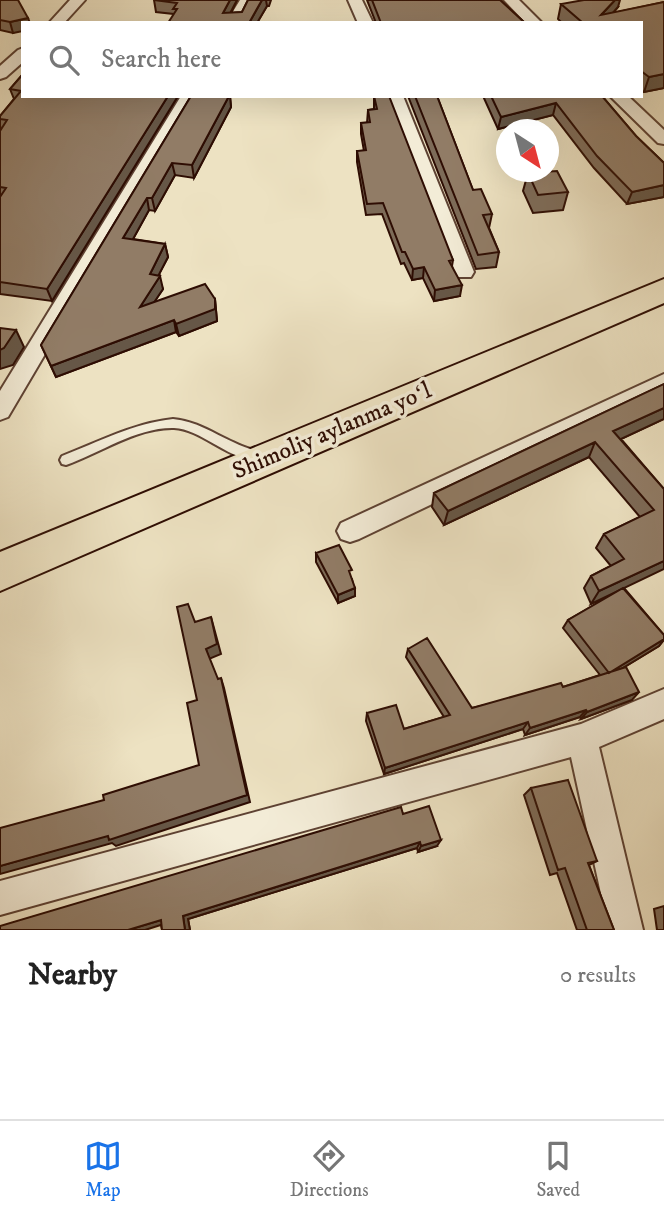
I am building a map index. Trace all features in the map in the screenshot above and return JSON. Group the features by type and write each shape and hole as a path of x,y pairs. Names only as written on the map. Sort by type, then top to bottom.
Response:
{"main road":[{"name":"Shimoliy aylanma yoʻl","path":"0,572 664,290"}],"street":[{"path":"58,21 78,0"},
{"path":"234,21 247,0"},
{"path":"355,0 365,21"},
{"path":"511,0 533,21"},
{"path":"0,74 21,55"},
{"path":"0,411 188,98"},
{"path":"396,98 464,272"},
{"path":"620,98 664,139"},
{"path":"350,531 664,383"},
{"path":"0,898 582,739 664,704"},
{"path":"582,739 626,930"}],"lane":[{"path":"66,460 167,424 185,425 243,453 270,457"}],"building":[{"path":"0,0 18,0 28,18 10,22 0,20"},
{"path":"154,0 230,0 223,13 242,12 248,0 262,0 250,21 169,21 177,9 173,9 177,3"},
{"path":"372,0 500,0 523,21 380,21"},
{"path":"584,0 615,0 601,15 664,2 664,74 649,77 643,72 643,21 581,21 561,4"},
{"path":"21,76 21,91 10,89"},
{"path":"21,91 21,98 167,98 47,289 0,282 0,197 6,188 0,187 0,131 7,120 0,119"},
{"path":"190,98 228,98 192,165 172,163 152,198 147,198 123,238 165,244 150,274 160,276 140,307 205,284 215,299 215,309 176,324 174,320 51,366 41,345"},
{"path":"374,98 390,98 453,260 449,261 462,285 435,290 424,267 413,269 405,252 402,252 383,203 367,204 357,151 366,150 361,123 370,122 368,110 377,109"},
{"path":"416,98 438,98 473,190 481,189 492,214 483,215 499,252 478,255"},
{"path":"492,98 604,98 636,136 664,163 664,185 632,192 597,156 556,103 501,117"},
{"path":"559,175 568,192 538,195 532,182 559,182"},
{"path":"0,328 16,330 0,350"},
{"path":"664,384 664,408 613,431 664,489 664,561 599,591 591,576 624,559 604,534 654,510 595,442 448,511 434,493"},
{"path":"339,545 352,570 349,571 355,588 338,595 316,553"},
{"path":"623,588 664,635 664,639 609,673 568,620"},
{"path":"188,604 195,622 211,617 217,644 206,649 218,679 221,678 247,795 109,840 108,836 0,866 0,828 104,800 103,795 199,765 187,703 197,700 177,607"},
{"path":"427,638 472,708 561,683 563,687 626,667 639,692 587,712 586,710 530,728 528,722 385,768 367,713 396,705 404,729 450,715 408,649"},
{"path":"568,780 597,861 588,863 614,930 587,930 565,868 558,870 531,788"},
{"path":"429,806 441,840 421,846 420,842 183,916 185,930 162,930 161,920 128,930 0,930 0,926 401,807 403,814"}]}
